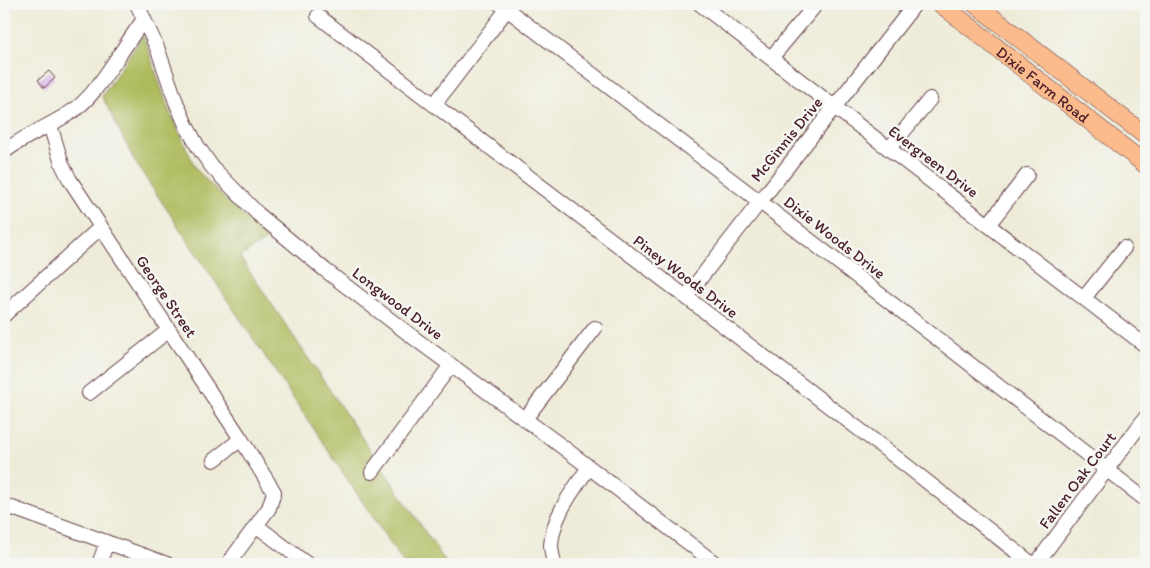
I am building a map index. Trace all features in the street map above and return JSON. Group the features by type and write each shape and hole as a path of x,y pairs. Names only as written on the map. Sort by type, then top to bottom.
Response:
{"main road":[{"name":"Dixie Farm Road","path":"941,4 1146,165"},
{"name":"Dixie Farm Road","path":"975,4 1146,136"}],"street":[{"name":"Longwood Drive","path":"137,4 158,50 176,102 198,147 212,167 258,214 325,270 716,564"},
{"name":"Evergreen Drive","path":"700,4 1146,346"},
{"name":"McGinnis Drive","path":"686,297 759,201 915,4"},
{"path":"434,105 506,5"},
{"name":"Dixie Woods Drive","path":"506,5 1146,500"},
{"path":"771,58 813,8"},
{"name":"Piney Woods Drive","path":"318,16 1034,564"},
{"path":"4,152 27,136 64,117 79,106 91,94 144,19"},
{"path":"889,148 930,99"},
{"name":"George Street","path":"50,125 62,164 70,180 274,492 269,508 257,526"},
{"path":"988,225 1027,175"},
{"path":"4,314 101,227"},
{"path":"1084,298 1124,248"},
{"path":"525,419 595,328"},
{"path":"89,393 169,330"},
{"path":"372,472 451,365"},
{"name":"Fallen Oak Court","path":"1034,564 1146,417"},
{"path":"214,460 241,439"},
{"path":"554,564 551,546 553,531 560,511 589,467"},
{"path":"4,505 167,564"},
{"path":"228,564 257,526 307,564"},
{"path":"99,564 106,542"}],"green space":[{"path":"143,35 168,108 196,169 227,201 269,238 240,257 447,564 404,564 135,162 102,96"}],"building":[{"path":"49,71 55,78 44,88 38,80"}]}
